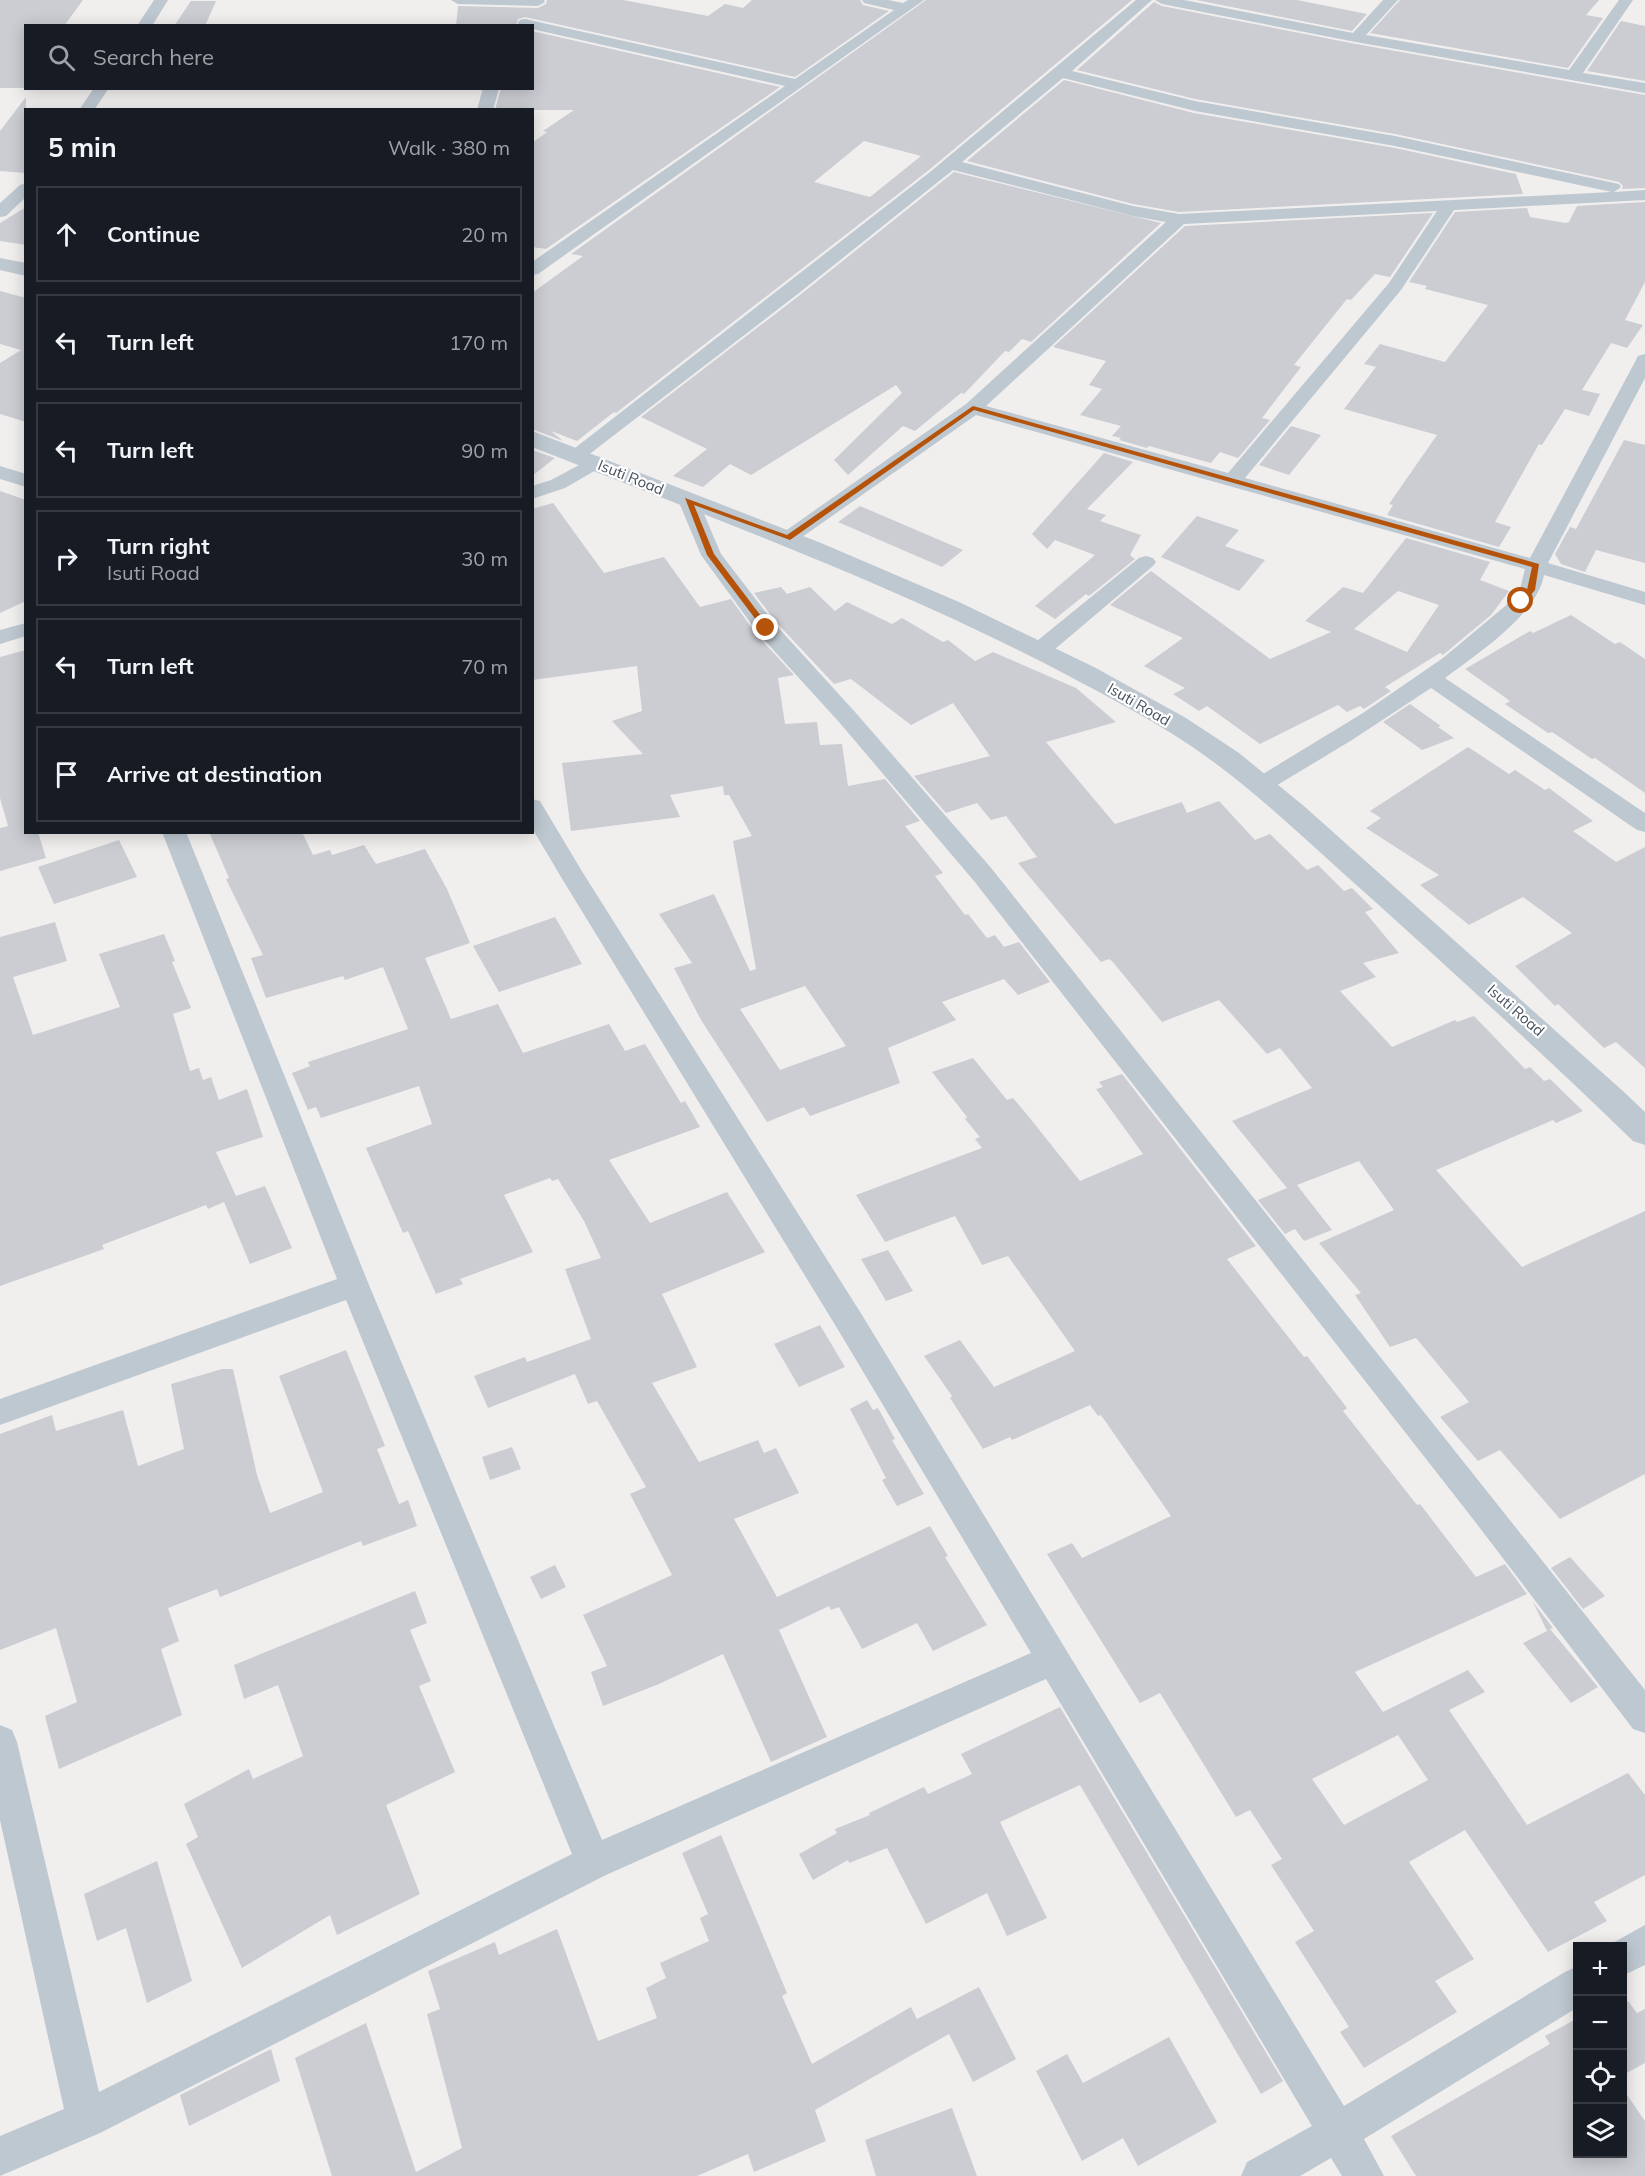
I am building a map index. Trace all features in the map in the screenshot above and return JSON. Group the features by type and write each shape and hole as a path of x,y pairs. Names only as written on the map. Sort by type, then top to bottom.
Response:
{"street":[{"path":"145,24 161,0"},
{"path":"458,0 539,1"},
{"path":"869,0 911,4"},
{"path":"534,492 558,484 686,372 950,164 1062,73 1145,0"},
{"path":"1162,0 1356,38 1645,88"},
{"path":"1356,38 1391,0"},
{"path":"1573,76 1626,0"},
{"path":"525,24 539,1"},
{"path":"534,269 911,4"},
{"path":"534,27 797,84"},
{"path":"1062,73 1195,106 1395,141 1645,194"},
{"path":"87,108 101,90"},
{"path":"486,108 490,90"},
{"path":"950,164 1133,211 1179,219 1645,194"},
{"path":"0,212 24,190"},
{"path":"1233,480 1395,286 1450,204"},
{"path":"788,538 973,408 1179,219"},
{"path":"0,264 24,270"},
{"path":"1262,785 1351,732 1432,679 1504,619 1531,590 1536,566 1645,360"},
{"path":"973,408 1536,566 1645,599"},
{"name":"Isuti Road","path":"534,439 788,538 955,608 1126,696 1205,743 1262,785 1556,1045 1645,1132"},
{"path":"0,472 24,479"},
{"path":"688,500 711,555 766,628 847,717 983,875 1477,1500 1645,1717"},
{"path":"1040,650 1146,562"},
{"path":"0,637 24,630"},
{"path":"1432,679 1645,824"},
{"path":"534,810 851,1324 1364,2176"},
{"path":"175,834 354,1285 593,1862"},
{"path":"0,1412 354,1285"},
{"path":"0,2156 86,2119 593,1862 1054,1659"},
{"path":"0,1742 86,2119"},
{"path":"1627,1955 1645,1944"},
{"path":"1261,2176 1339,2132 1573,1988"}],"building":[{"path":"0,0 83,0 65,24 24,24 24,88 0,88"},
{"path":"547,0 623,0 708,16 725,4 743,8 752,0 860,0 863,5 889,11 795,77 525,17 518,19 517,24 456,24 458,6 538,8 546,4"},
{"path":"926,0 1132,0 929,170 616,413 614,412 577,441 551,431 563,441 534,430 534,292 583,256 571,254","holes":["864,141 921,156 870,197 814,182"]},
{"path":"1196,0 1297,0 1367,14 1352,31"},
{"path":"1400,0 1599,0 1586,15 1603,18 1568,68 1370,33"},
{"path":"191,1 216,1 206,24 175,24"},
{"path":"1154,2 1162,6 1356,44 1645,95 1645,188 1622,189 1623,186 1619,182 1395,134 1195,99 1077,70"},
{"path":"1621,21 1645,26 1645,81 1587,71"},
{"path":"534,31 780,87 546,249 534,247 534,142 547,132 543,131 574,110 496,108 500,90 534,90"},
{"path":"1064,80 1194,113 1395,148 1516,174 1523,194 1179,212 1133,204 967,161"},
{"path":"26,97 24,173 0,171 0,131"},
{"path":"954,172 1161,223 1031,342 1022,339 1009,352 1005,351 964,394 961,393 915,431 903,426 848,475 834,460 902,393 896,385 751,475 730,464 703,487 673,476 707,449 641,417 800,295"},
{"path":"1645,202 1645,282 1625,320 1643,325 1627,348 1611,343 1582,390 1600,394 1589,416 1565,409 1542,445 1539,444 1495,522 1511,527 1499,547 1387,515 1393,505 1389,504 1437,435 1344,409 1376,367 1364,364 1380,344 1445,362 1488,305 1425,289 1427,286 1409,282 1455,212 1527,208 1530,217 1566,223 1569,222 1577,206"},
{"path":"24,208 24,245 0,241 0,223"},
{"path":"1433,213 1390,277 1375,274 1351,300 1347,299 1294,365 1301,367 1262,418 1270,420 1238,458 1220,452 1211,463 1149,446 1147,448 1112,436 1121,426 1080,415 1102,389 1089,385 1106,361 1053,347 1185,226"},
{"path":"0,291 24,297 24,421 0,414 0,363 21,350 0,344"},
{"path":"1291,426 1321,435 1289,475 1259,465"},
{"path":"1624,440 1645,445 1645,563 1596,550 1585,572 1561,564 1555,554 1570,527 1576,529"},
{"path":"534,451 555,458 534,474"},
{"path":"1104,453 1133,462 1087,509 1106,515 1100,521 1141,535 1130,555 1135,559 1089,596 1086,594 1055,619 1035,606 1095,555 1055,540 1047,549 1032,534"},
{"path":"0,491 24,499 24,602 0,613"},
{"path":"553,503 604,573 664,557 700,607 731,599 756,634 794,675 778,678 785,724 817,722 820,745 842,744 848,786 885,779 920,821 905,826 943,873 935,876 965,915 968,914 987,938 995,935 1004,947 1019,942 1050,982 1018,995 1004,979 942,1002 956,1020 888,1048 900,1083 810,1116 804,1107 767,1122 701,1020 674,968 692,963 659,914 714,894 750,971 756,969 733,841 752,836 729,795 724,795 723,786 670,795 680,817 571,831 562,763 643,754 612,721 642,711 637,666 534,680 534,508","holes":["805,986 846,1046 780,1070 740,1009"]},
{"path":"860,506 963,550 942,567 838,522"},
{"path":"1197,516 1239,530 1225,546 1265,560 1239,591 1161,557"},
{"path":"1406,538 1490,562 1480,580 1509,591 1491,615 1443,655 1440,653 1385,687 1391,691 1364,709 1360,706 1347,712 1338,705 1260,744 1207,706 1199,711 1173,694 1185,688 1144,666 1183,638 1110,605 1151,571 1270,659 1331,632 1305,621 1343,587 1363,593","holes":["1398,591 1439,605 1407,652 1354,629"]},
{"path":"781,587 787,594 810,587 835,611 847,602 892,624 902,618 943,642 948,640 975,661 993,652 1076,688 1116,722 1046,742 1115,824 1182,802 1187,813 1219,801 1255,840 1270,834 1307,870 1318,865 1344,891 1352,888 1373,909 1365,912 1399,953 1363,963 1376,977 1340,991 1392,1047 1455,1020 1457,1022 1474,1016 1525,1069 1530,1067 1544,1081 1550,1079 1583,1111 1556,1123 1553,1120 1436,1170 1522,1267 1645,1211 1645,1474 1560,1519 1500,1450 1478,1461 1440,1417 1469,1402 1416,1338 1390,1347 1355,1295 1361,1293 1319,1243 1394,1210 1359,1161 1297,1185 1332,1230 1304,1241 1295,1229 1285,1234 1258,1200 1287,1188 1232,1121 1312,1088 1280,1048 1267,1054 1219,1000 1162,1022 1112,961 1109,959 1101,962 1018,863 1037,857 1006,816 991,820 977,803 946,813 914,776 990,756 953,703 911,725 851,679 834,684 776,622 754,593"},
{"path":"1571,615 1615,644 1620,642 1645,659 1645,793 1595,758 1592,759 1552,732 1548,733 1505,704 1510,701 1465,669 1530,631 1533,633"},
{"path":"24,651 24,834 39,834 46,858 0,871 0,828 8,826 0,798 0,657"},
{"path":"1410,704 1454,738 1422,750 1383,722"},
{"path":"1468,747 1509,774 1515,770 1545,790 1549,788 1593,821 1573,831 1616,862 1645,847 1645,1068 1616,1042 1604,1048 1558,1004 1555,1006 1515,966 1572,933 1523,897 1469,925 1420,885 1439,875 1366,828 1381,818 1370,811"},
{"path":"210,834 303,834 313,855 330,850 332,855 364,845 376,864 425,849 447,889 470,943 425,958 451,1019 498,1004 523,1053 609,1024 625,1051 645,1044 681,1103 685,1101 700,1127 609,1160 650,1223 727,1192 765,1252 662,1294 697,1367 652,1383 699,1462 758,1440 764,1453 776,1448 799,1493 734,1519 777,1597 930,1526 948,1556 945,1557 987,1625 933,1651 917,1623 862,1649 839,1607 831,1610 829,1606 779,1630 827,1737 771,1762 723,1654 659,1684 603,1706 591,1672 607,1666 583,1615 672,1575 630,1494 646,1487 597,1401 588,1404 575,1374 488,1408 474,1376 525,1357 527,1362 591,1339 565,1269 601,1258 584,1221 558,1179 552,1181 550,1178 504,1195 533,1252 460,1279 463,1284 436,1294 408,1231 403,1233 366,1148 432,1124 419,1086 321,1118 316,1107 308,1110 292,1073 310,1066 308,1062 408,1029 383,967 345,980 343,976 266,998 251,958 263,955 226,879 229,878"},
{"path":"119,840 137,877 54,904 38,867"},
{"path":"555,917 582,964 499,992 473,946"},
{"path":"55,922 67,961 13,977 33,1035 120,1007 99,954 164,934 175,961 172,962 191,1008 173,1014 190,1071 199,1068 203,1080 211,1077 219,1100 247,1089 263,1137 216,1152 236,1196 265,1186 292,1248 250,1264 224,1202 208,1209 206,1205 102,1245 104,1249 0,1286 0,937"},
{"path":"973,1058 1007,1100 1013,1098 1080,1181 1143,1154 1096,1089 1103,1087 1099,1082 1122,1074 1256,1246 1227,1259 1347,1408 1343,1411 1417,1505 1420,1504 1476,1577 1505,1564 1527,1594 1355,1672 1383,1712 1468,1670 1485,1692 1449,1710 1527,1825 1628,1773 1645,1795 1645,1875 1594,1902 1607,1921 1548,1952 1465,1830 1409,1862 1474,1959 1435,1981 1457,2012 1364,2068 1340,2032 1349,2027 1295,1942 1314,1931 1271,1865 1282,1859 1250,1810 1236,1817 1160,1693 1140,1703 1047,1554 1072,1543 1082,1558 1171,1516 1101,1415 1098,1416 1090,1405 1012,1440 1010,1437 983,1449 950,1398 952,1396 924,1356 960,1340 994,1387 1075,1351 1008,1256 982,1265 955,1216 885,1242 856,1195 982,1148 975,1139 980,1137 965,1119 967,1117 932,1072","holes":["1398,1735 1428,1780 1344,1825 1312,1779"]},
{"path":"888,1250 913,1291 886,1301 861,1259"},
{"path":"820,1325 845,1367 799,1387 774,1344"},
{"path":"346,1350 385,1446 377,1449 399,1504 408,1500 417,1526 363,1546 361,1541 220,1597 217,1589 168,1608 179,1641 161,1649 182,1715 59,1769 45,1716 77,1702 56,1628 0,1650 0,1434 52,1415 56,1431 123,1410 138,1466 184,1449 171,1384 222,1369 233,1369 257,1475 270,1513 323,1492 279,1376"},
{"path":"867,1400 873,1410 878,1408 895,1439 892,1440 924,1494 897,1506 882,1480 886,1478 850,1409"},
{"path":"512,1447 521,1469 490,1480 482,1457"},
{"path":"1570,1557 1605,1596 1583,1609 1551,1568"},
{"path":"555,1565 566,1587 541,1599 530,1577"},
{"path":"415,1591 427,1623 410,1630 431,1681 419,1686 455,1772 386,1805 420,1894 337,1935 330,1915 242,1968 186,1844 198,1837 184,1804 249,1769 253,1779 303,1756 278,1685 244,1699 234,1665"},
{"path":"1533,1602 1553,1628 1550,1629 1598,1687 1571,1703 1523,1643 1547,1631"},
{"path":"1060,1707 1283,2081 1261,2094 1080,1785 1000,1822 1047,1918 1007,1936 987,1893 926,1924 887,1848 849,1863 848,1860 813,1880 799,1854 837,1833 835,1829 870,1815 869,1813 924,1787 928,1794 972,1774 961,1754"},
{"path":"721,1835 787,1993 782,1996 812,2064 911,2007 917,2019 979,1987 1016,2059 973,2082 949,2034 815,2110 826,2141 754,2172 748,2154 697,2176 332,2176 295,2058 366,2023 416,2172 462,2148 427,2014 440,2009 428,1971 495,1942 499,1955 557,1929 598,2041 657,2018 646,1988 666,1978 660,1963 709,1941 700,1918 708,1914 682,1853"},
{"path":"157,1861 192,1981 147,2003 126,1928 97,1941 84,1894"},
{"path":"1627,2001 1637,2013 1645,2009 1645,2063 1627,2073 1627,2050"},
{"path":"1573,2021 1573,2158 1627,2158 1627,2095 1645,2121 1645,2176 1416,2176 1391,2136 1550,2044 1545,2036"},
{"path":"1169,2037 1217,2122 1138,2166 1123,2138 1082,2161 1036,2071 1067,2054 1083,2083"},
{"path":"271,2049 280,2081 189,2126 180,2095"},
{"path":"952,2108 977,2176 876,2176 865,2140"}],"route":[{"path":"766,628 711,555 688,500 788,538 973,408 1536,566 1531,590 1521,601"}]}
